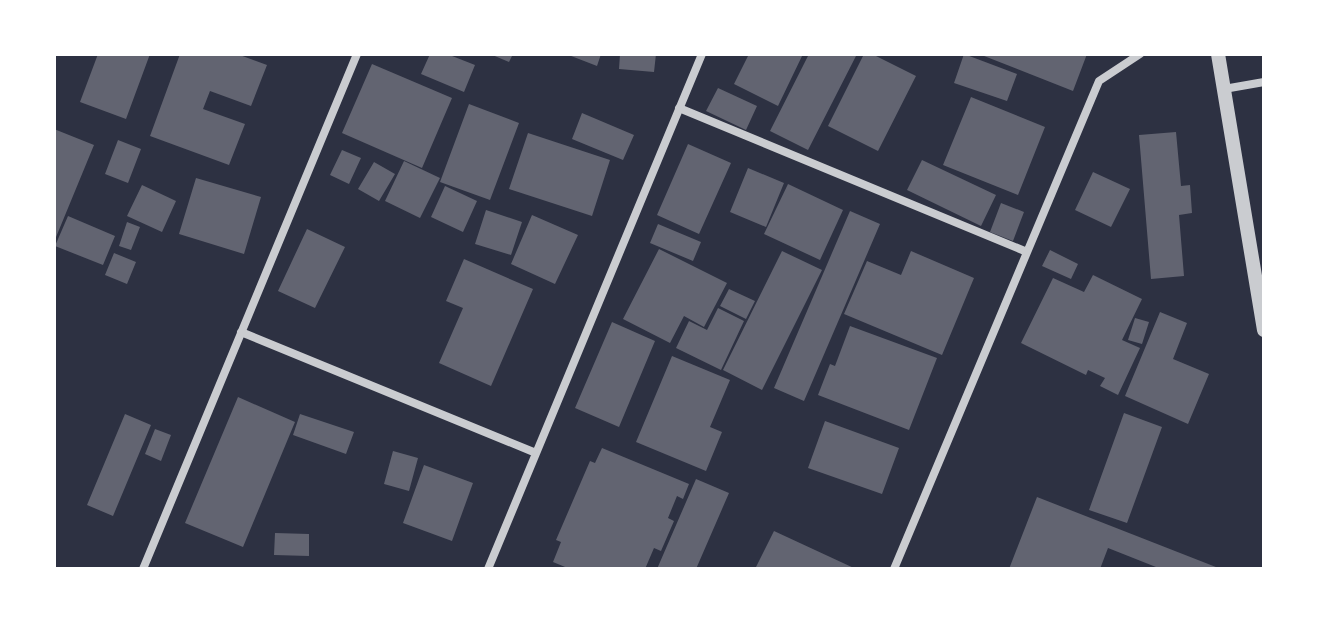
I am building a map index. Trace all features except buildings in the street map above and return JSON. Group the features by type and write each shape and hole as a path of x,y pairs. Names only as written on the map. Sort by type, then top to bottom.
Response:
{"street":[{"path":"143,569 357,54"},
{"path":"488,569 702,54"},
{"path":"894,569 1099,81 1140,54"},
{"path":"1218,54 1264,330"},
{"path":"1224,89 1264,82"},
{"path":"679,108 1027,252"},
{"path":"241,332 536,453"}]}
